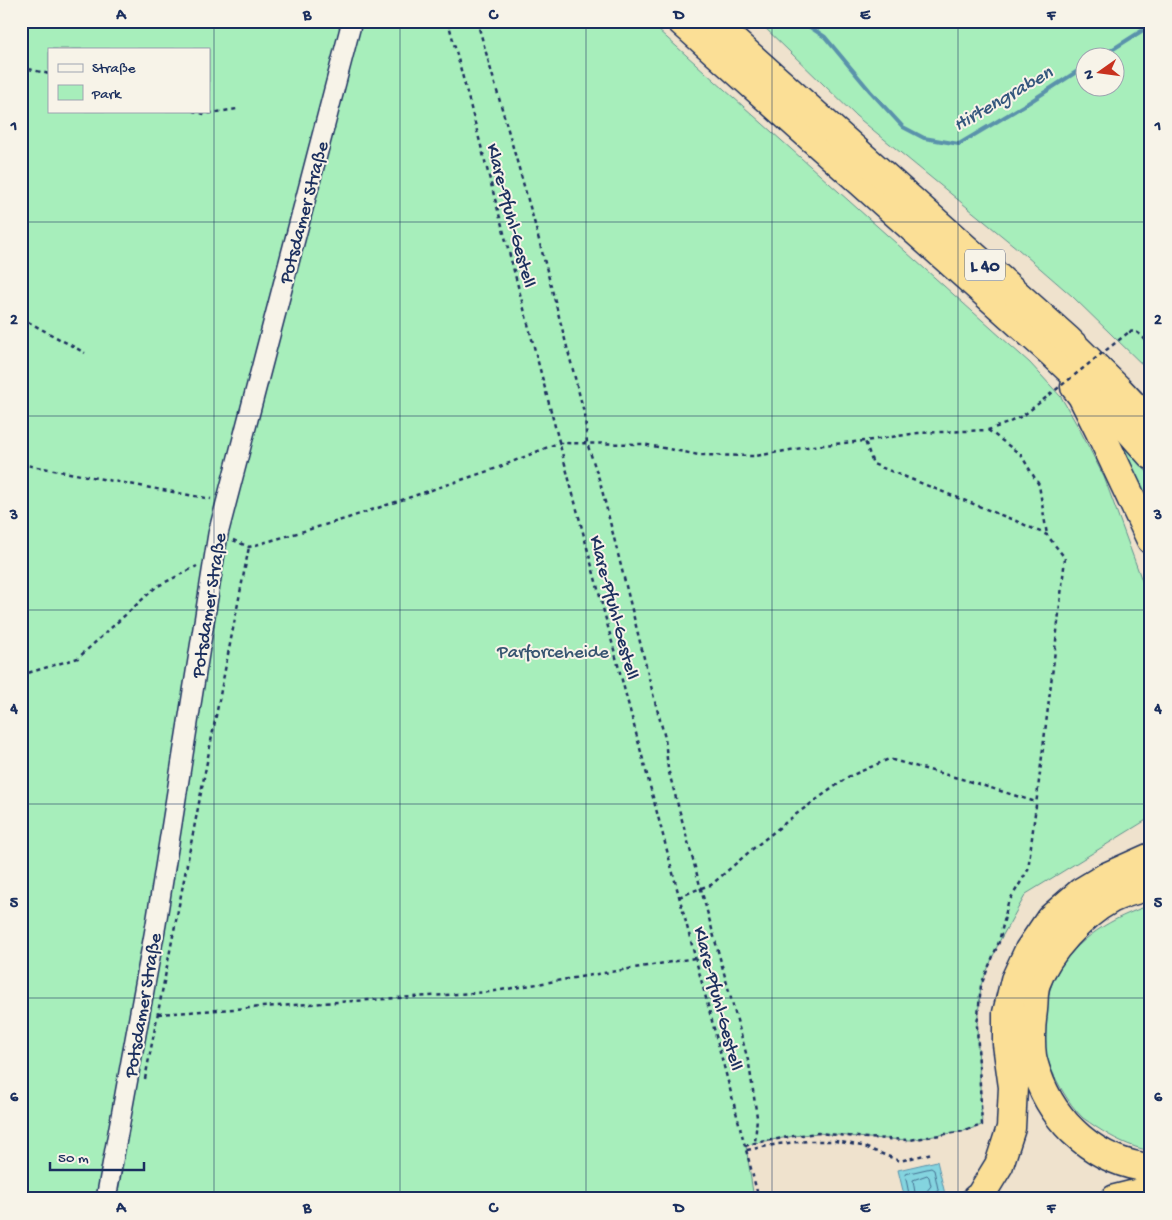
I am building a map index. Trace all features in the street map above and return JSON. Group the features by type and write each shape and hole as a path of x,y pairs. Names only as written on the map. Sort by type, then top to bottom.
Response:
{"highway":[{"name":"L 40","path":"681,21 1052,353 1106,404 1151,455"},
{"name":"L 40","path":"711,21 1068,340 1151,424"},
{"path":"1052,353 1082,396 1151,540"},
{"path":"976,1199 999,1165 1011,1128 1013,1087 1007,1044 1007,1013 1015,980 1029,950 1050,919 1081,892 1106,877 1151,857"},
{"path":"1151,886 1112,899 1085,917 1066,937 1048,960 1036,984 1030,1032 1032,1058 1042,1088 1058,1116 1079,1138 1108,1158 1138,1167 1151,1168"},
{"path":"1115,1199 1151,1190"}],"street":[{"name":"Potsdamer Straße","path":"106,1199 156,924 218,534 352,21"}],"path":[{"name":"Klare-Pfuhl-Gestell","path":"448,21 759,1199"},
{"path":"477,21 534,221 585,416 587,443 600,482 665,738 668,769 749,1064 757,1117 755,1143"},
{"path":"21,67 48,74"},
{"path":"197,112 204,114 237,109"},
{"path":"21,318 85,353"},
{"path":"218,534 249,547 344,519 496,468 558,443 643,444 699,456 756,456 813,446 918,433 988,430 1024,415 1129,332 1136,332 1151,347"},
{"path":"1151,366 1147,370 1151,374"},
{"path":"988,430 1021,455 1038,485 1047,535"},
{"path":"745,1146 818,1133 910,1140 964,1131 982,1125 977,1026 981,985 999,942 1008,903 1028,870 1065,558 1047,535 874,464 864,441"},
{"path":"21,464 211,499"},
{"path":"144,1082 249,547"},
{"path":"21,675 78,658 156,587 200,564"},
{"path":"679,897 711,885 795,814 848,777 889,759 1036,802"},
{"path":"157,1014 489,992 695,958"},
{"path":"746,1150 778,1144 836,1141 862,1146 900,1161 932,1153"}],"green space":[{"name":"Parforceheide","path":"21,21 648,21 1030,363 1061,397 1104,477 1151,605 1151,816 1026,894 999,942 981,985 977,1026 982,1125 964,1131 910,1140 818,1133 755,1143 746,1146 754,1199 21,1199"},
{"path":"758,21 1151,21 1151,373 1072,296 1018,249 856,116"},
{"path":"1118,438 1151,477 1151,519 1133,481"},
{"path":"1151,905 1151,1151 1129,1145 1115,1138 1083,1118 1077,1112 1051,1070 1045,1053 1044,1038 1048,998 1056,975 1064,962 1084,940 1096,931 1123,916"}],"water":[{"path":"937,1161 945,1194 927,1199 905,1199 898,1170"}],"waterway":[{"name":"Hirtengraben","path":"801,21 825,37 903,127 924,138 959,144 1074,73"},
{"name":"Hirtengraben","path":"1115,48 1151,25"}]}
